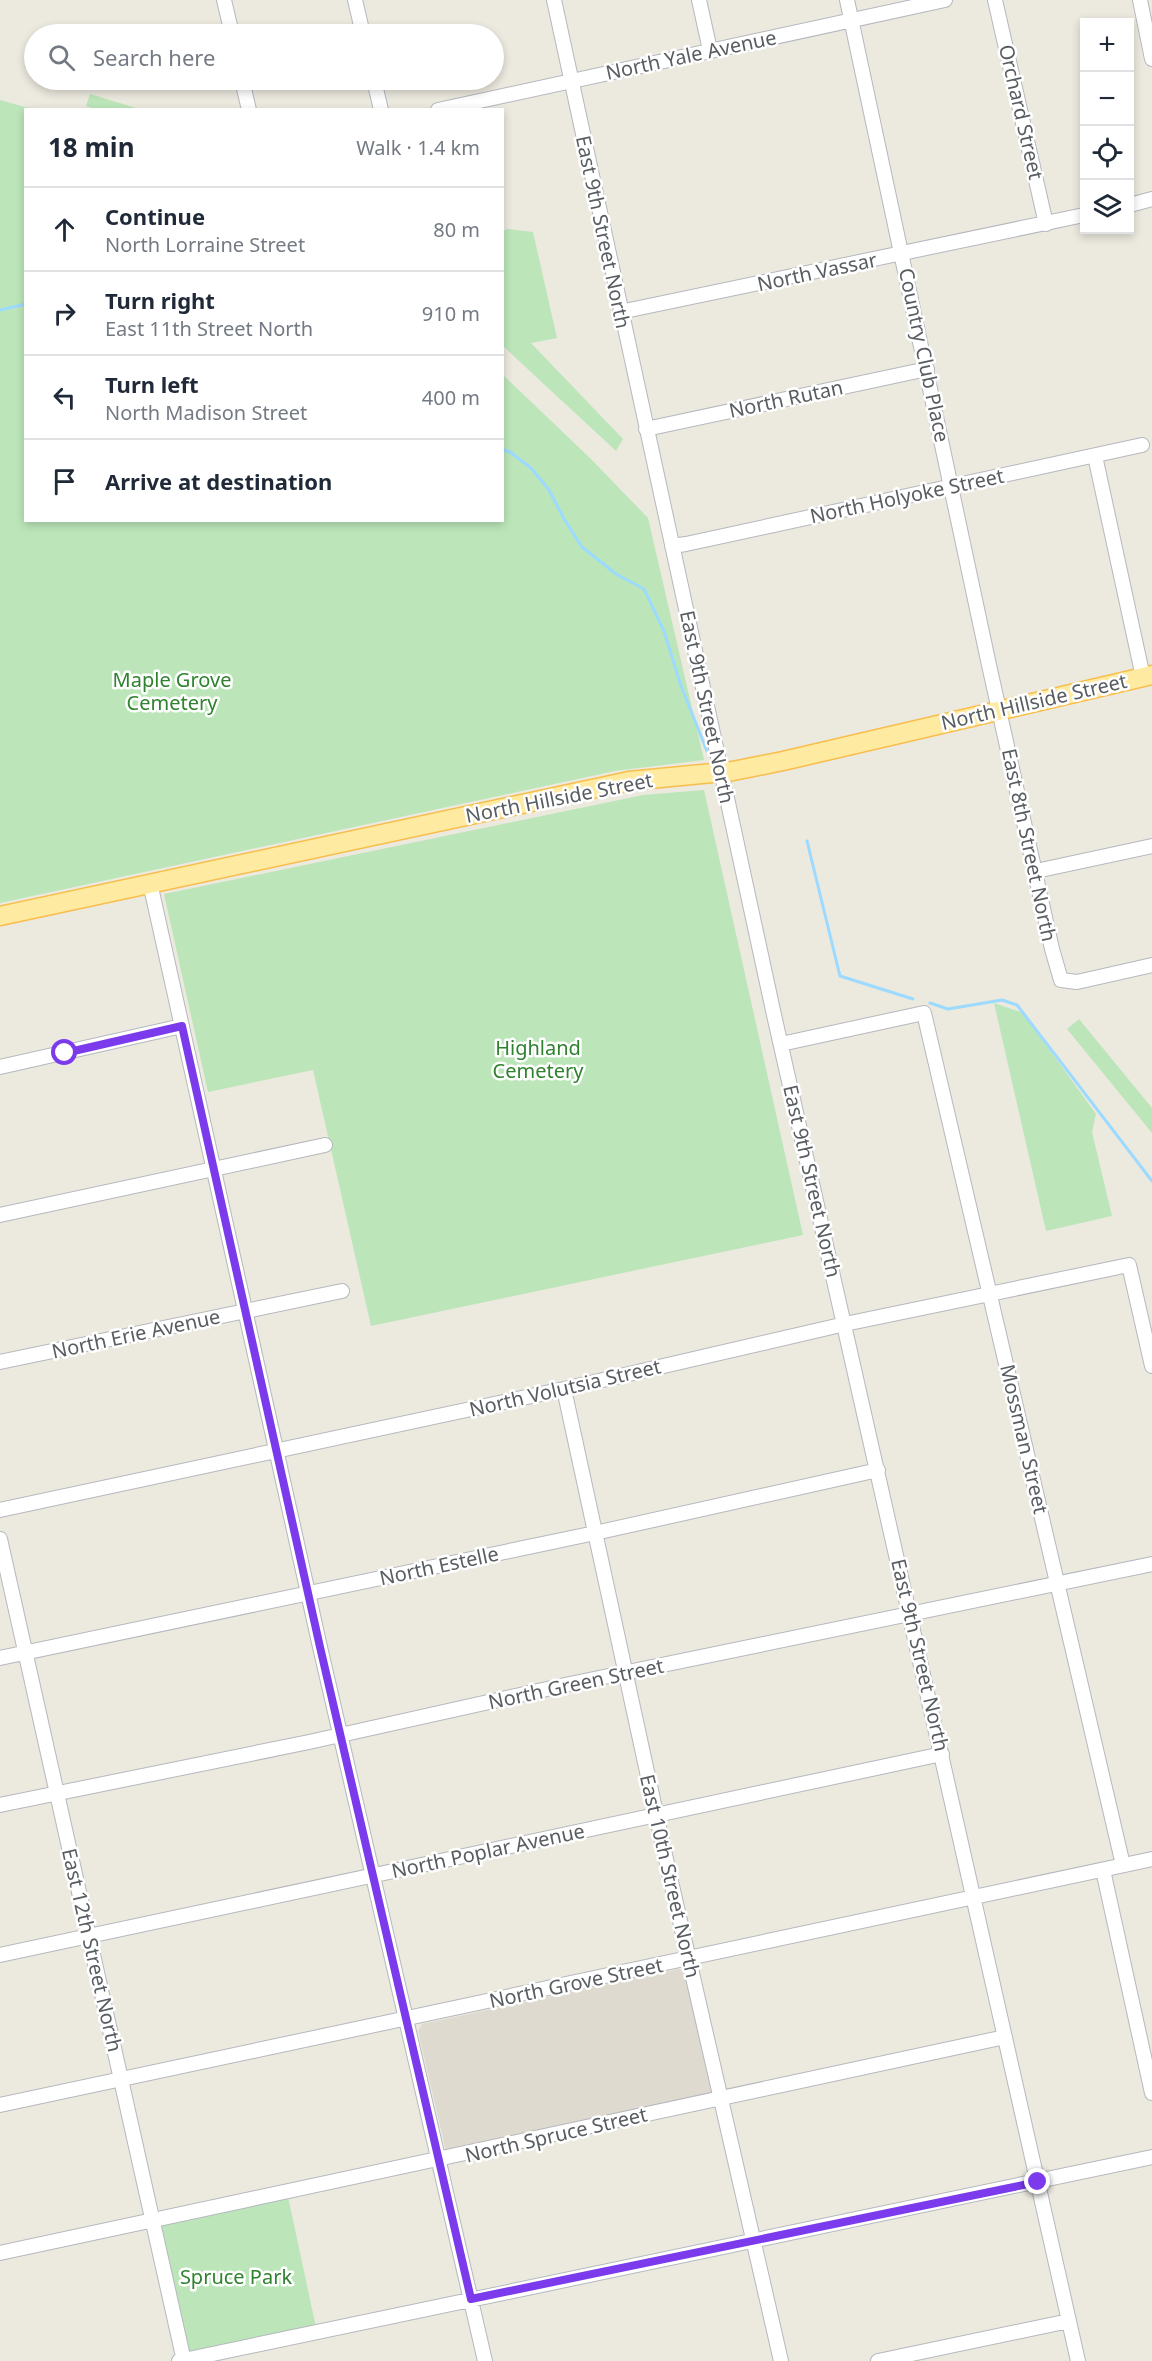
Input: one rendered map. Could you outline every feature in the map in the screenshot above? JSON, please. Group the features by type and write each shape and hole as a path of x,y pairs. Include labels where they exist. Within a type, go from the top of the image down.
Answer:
{"main road":[{"name":"North Hillside Street","path":"0,916 629,781 721,773 783,761 1148,676"}],"street":[{"path":"224,0 230,24"},
{"path":"355,0 361,24"},
{"name":"East 9th Street North","path":"554,0 781,1044 1078,2361"},
{"path":"699,0 710,50"},
{"name":"Country Club Place","path":"847,0 999,710"},
{"name":"North Yale Avenue","path":"447,108 945,0"},
{"name":"Orchard Street","path":"995,0 1046,224"},
{"path":"1140,0 1152,59"},
{"path":"244,90 249,108"},
{"path":"376,90 381,108"},
{"path":"1134,204 1152,199"},
{"name":"North Vassar","path":"620,312 902,255 1080,216"},
{"name":"North Rutan","path":"646,429 927,369"},
{"name":"North Holyoke Street","path":"672,546 1142,446"},
{"path":"1095,456 1148,676"},
{"name":"East 8th Street North","path":"999,710 1052,950 1061,980 1077,982 1152,965"},
{"path":"1036,871 1152,846"},
{"path":"150,883 213,1170 484,2361"},
{"name":"Mossman Street","path":"781,1044 924,1013 1123,1865"},
{"path":"0,1067 182,1026"},
{"path":"0,1215 325,1145"},
{"name":"North Volutsia Street","path":"0,1510 564,1389 845,1324 1129,1265 1152,1366"},
{"name":"North Erie Avenue","path":"0,1362 342,1291"},
{"name":"East 10th Street North","path":"564,1389 656,1816 781,2361"},
{"name":"North Estelle","path":"0,1658 595,1533 878,1470"},
{"name":"East 12th Street North","path":"0,1539 153,2220 182,2361"},
{"name":"North Green Street","path":"0,1805 1152,1564"},
{"name":"North Poplar Avenue","path":"0,1955 942,1754"},
{"name":"North Grove Street","path":"0,2105 1152,1859"},
{"path":"1103,1870 1152,2093"},
{"name":"North Spruce Street","path":"0,2253 439,2161 1005,2037"},
{"path":"182,2361 1152,2157"},
{"path":"878,2361 1069,2321"}],"shaded area":[{"path":"679,1969 686,1972 713,2093 446,2151 418,2031 422,2024"}],"green space":[{"path":"90,94 136,108 92,108 86,106"},
{"name":"Maple Grove Cemetery","path":"0,100 28,108 24,108 24,522 504,522 504,376 591,459 648,518 704,760 615,771 0,903"},
{"path":"507,229 533,232 557,338 531,343 623,439 616,451 504,347 504,231"},
{"name":"Highland Cemetery","path":"704,790 803,1235 371,1326 313,1070 208,1092 164,894 643,795"},
{"path":"994,1003 1023,1013 1096,1114 1092,1132 1112,1216 1046,1231"},
{"path":"1079,1019 1152,1108 1152,1133 1067,1029"},
{"name":"Spruce Park","path":"287,2192 317,2332 184,2360 153,2220"}],"waterway":[{"path":"0,310 24,304"},
{"path":"504,450 531,468 549,490 582,547 616,574 644,589 664,631 681,686 707,751"},
{"path":"807,841 840,976 913,999"},
{"path":"930,1003 948,1009 1002,1000 1017,1005 1152,1181"}],"route":[{"path":"65,1053 182,1026 320,1647 471,2299 1038,2182"}]}
